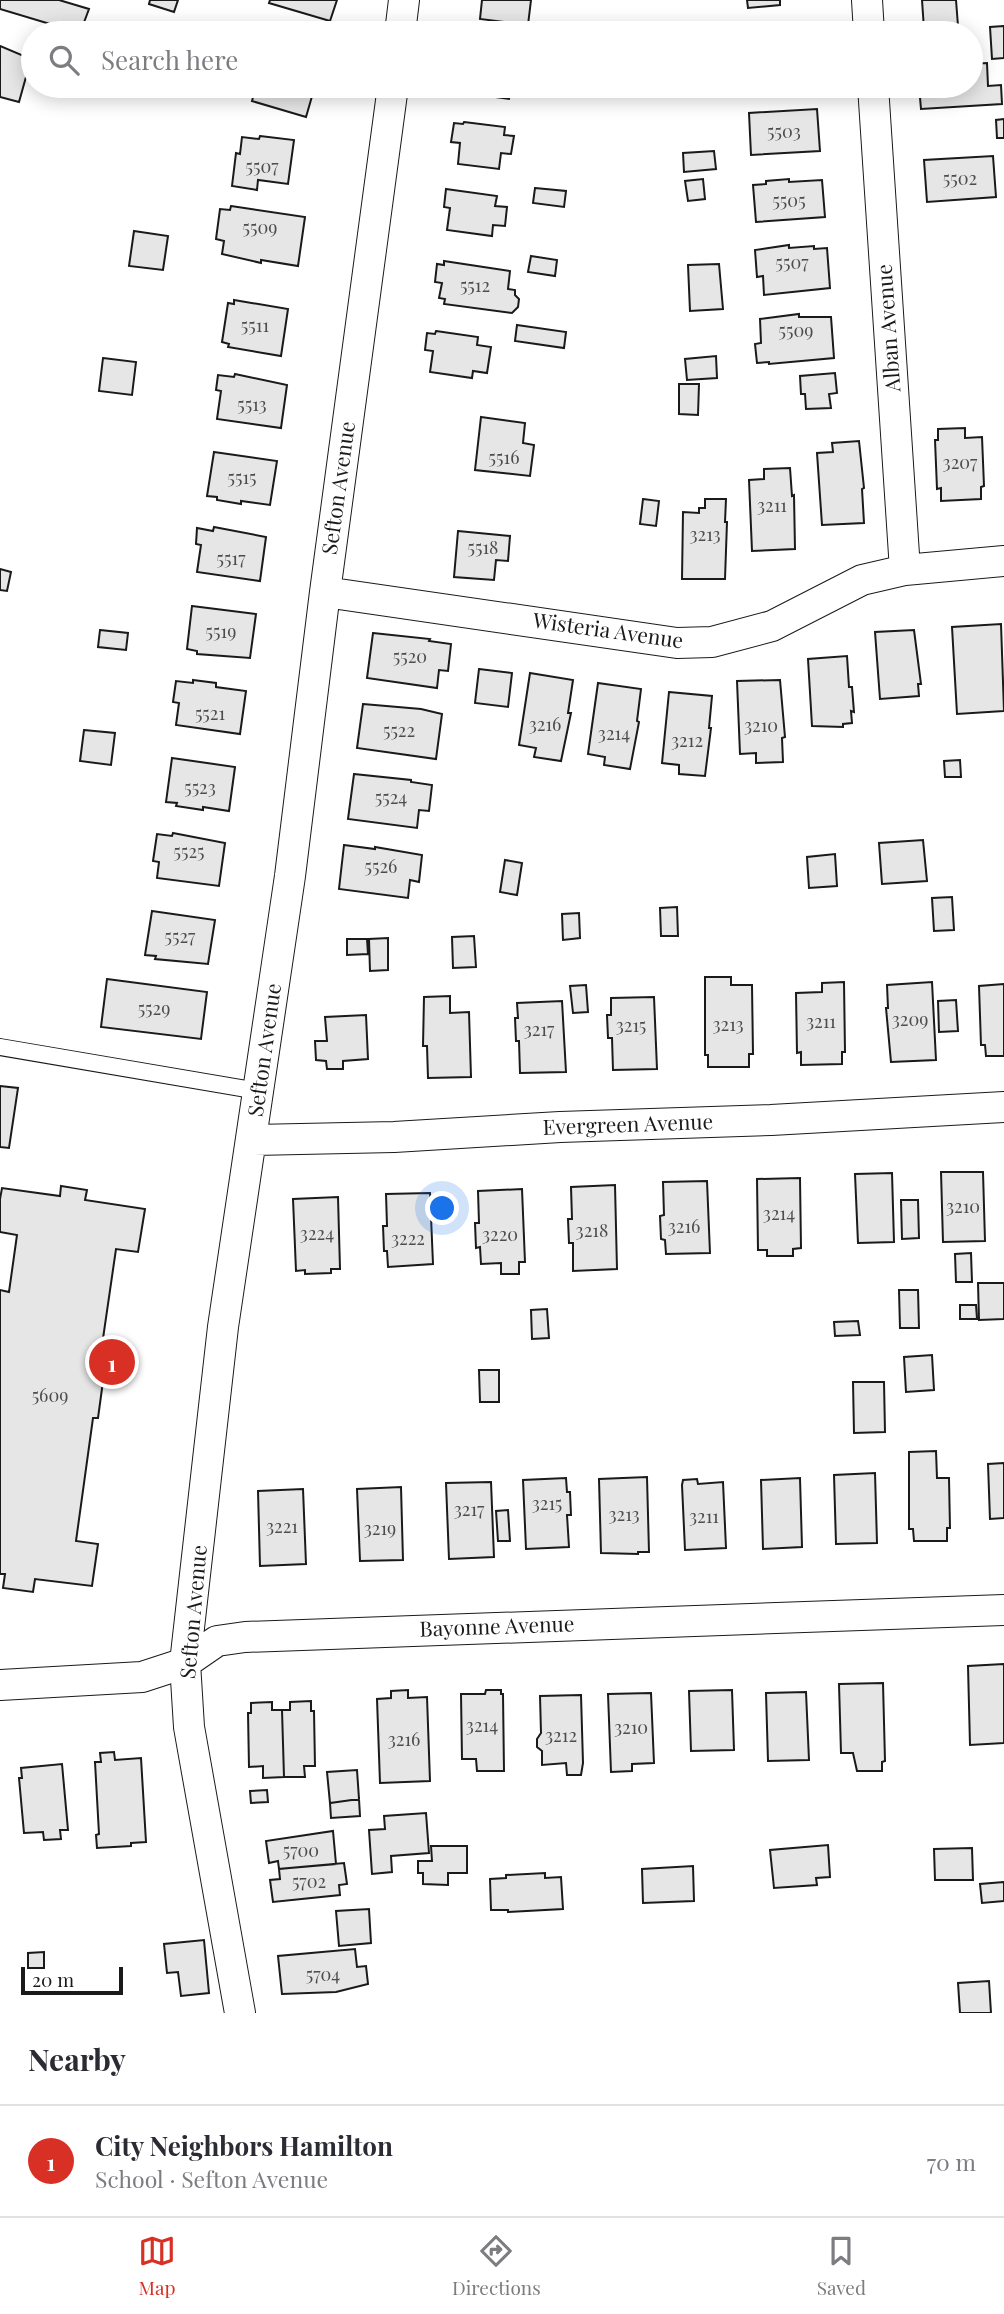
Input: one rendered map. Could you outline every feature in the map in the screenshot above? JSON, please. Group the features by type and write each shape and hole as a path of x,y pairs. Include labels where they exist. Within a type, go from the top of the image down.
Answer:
{"street":[{"path":"401,21 404,0"},
{"path":"867,0 868,21"},
{"name":"Sefton Avenue","path":"240,2013 189,1727 185,1663 223,1327 290,876 391,98"},
{"name":"Alban Avenue","path":"874,98 905,570"},
{"name":"Wisteria Avenue","path":"325,592 677,643 712,642 772,626 862,580 905,570 1004,561"},
{"name":"Evergreen Avenue","path":"252,1140 394,1137 1004,1107"},
{"name":"Bayonne Avenue","path":"0,1685 142,1677 185,1663 217,1641 245,1637 1004,1610"}],"lane":[{"path":"0,1047 258,1091"}],"building":[{"path":"0,0 59,0 89,9 84,21 40,21 0,9"},
{"path":"150,0 178,0 174,12 149,4"},
{"path":"270,0 337,0 330,21 269,3"},
{"path":"482,0 531,0 528,21 480,19"},
{"path":"747,0 780,0 780,5 748,8"},
{"path":"922,0 956,0 958,21 923,21"},
{"path":"1004,26 1004,58 992,59 990,27"},
{"path":"0,46 21,55 21,95 19,102 0,97"},
{"path":"983,63 987,63 988,86 1001,85 1002,104 921,109 920,98 983,98"},
{"path":"253,98 312,98 306,117 252,101"},
{"path":"817,109 820,151 751,155 749,113"},
{"path":"1004,119 1004,138 997,138 996,120"},
{"path":"454,123 505,127 504,135 514,136 511,154 501,153 499,169 458,164 460,143 451,142"},
{"path":"260,136 294,140 288,184 258,180 257,190 232,186 236,153 240,154 242,137 259,139"},
{"path":"714,151 716,169 684,172 683,153"},
{"path":"993,156 996,197 927,202 924,160"},
{"path":"703,179 705,199 688,201 685,181"},
{"path":"789,179 789,182 822,180 825,217 756,222 753,185"},
{"path":"535,188 566,191 564,207 533,203"},
{"path":"446,189 497,196 495,206 507,207 505,226 493,225 492,236 447,230 450,208 444,207"},
{"path":"231,206 305,217 298,266 261,260 261,263 222,254 224,241 216,239 220,209 230,210"},
{"path":"134,231 168,236 163,270 129,266"},
{"path":"789,245 789,248 827,248 830,288 764,295 763,276 757,277 755,250"},
{"path":"531,256 557,260 555,276 528,272"},
{"path":"444,261 510,271 508,289 515,290 519,299 518,307 512,313 444,304 445,299 439,298 442,283 435,282 437,264 444,265"},
{"path":"719,264 723,309 690,311 688,265"},
{"path":"234,300 288,309 281,356 228,347 229,344 222,342 228,303 234,304"},
{"path":"799,314 799,317 831,317 834,358 757,363 755,344 761,343 760,319"},
{"path":"517,325 566,332 564,348 515,341"},
{"path":"436,331 478,337 477,345 491,347 487,373 473,371 472,378 430,372 433,351 425,350 427,333 435,334"},
{"path":"716,356 717,378 687,380 685,359"},
{"path":"103,358 136,362 132,395 99,391"},
{"path":"835,373 837,393 829,394 831,408 806,409 805,394 801,394 800,376"},
{"path":"235,374 287,385 281,428 217,419 221,391 216,390 218,375 234,377"},
{"path":"679,384 699,384 698,415 679,414"},
{"path":"481,417 525,423 523,443 534,445 530,476 475,470"},
{"path":"965,428 965,438 982,437 984,486 981,487 981,499 941,501 941,488 937,489 935,440 938,440 938,429"},
{"path":"859,441 864,488 864,523 822,525 817,453 833,452 832,443"},
{"path":"214,452 277,461 270,505 241,501 241,504 207,496"},
{"path":"790,468 792,496 794,495 795,549 752,551 749,480 764,479 764,469"},
{"path":"643,499 659,501 656,526 640,524"},
{"path":"705,499 726,499 725,579 682,579 683,512 699,513 699,508 705,508"},
{"path":"214,527 266,537 260,581 197,572 201,545 196,544 197,528 213,531"},
{"path":"458,531 510,536 508,561 496,560 494,580 454,577"},
{"path":"0,569 11,572 7,591 0,590"},
{"path":"192,606 256,614 250,658 197,654 197,651 187,649"},
{"path":"1001,624 1004,711 957,714 952,627"},
{"path":"100,630 128,633 126,650 98,647"},
{"path":"914,630 921,684 918,684 919,696 880,699 875,632"},
{"path":"373,633 451,644 448,671 439,670 437,688 367,678"},
{"path":"847,656 854,712 851,711 852,723 843,724 843,727 812,726 808,659"},
{"path":"479,669 512,673 508,707 475,703"},
{"path":"530,673 573,680 568,713 571,713 561,761 534,757 536,748 519,745"},
{"path":"193,680 216,683 216,687 246,691 240,734 176,725 179,703 173,702 176,681 193,683"},
{"path":"780,680 785,737 782,738 783,762 756,763 756,753 740,754 737,681"},
{"path":"598,683 641,689 639,722 630,769 604,765 605,757 588,754"},
{"path":"669,692 712,696 705,776 679,774 679,765 662,763"},
{"path":"363,704 421,709 442,714 436,759 357,748"},
{"path":"84,730 115,733 111,765 80,761"},
{"path":"172,758 235,767 229,811 203,807 203,810 166,802"},
{"path":"960,760 961,777 945,777 944,761"},
{"path":"354,774 432,785 429,811 419,810 417,828 348,819"},
{"path":"173,833 225,843 219,886 157,878 159,862 153,861 157,834 172,836"},
{"path":"923,840 927,881 882,884 879,843"},
{"path":"344,845 422,855 419,882 410,880 408,898 339,889"},
{"path":"835,854 837,886 809,888 807,857"},
{"path":"505,860 522,863 517,895 500,892"},
{"path":"952,897 954,930 934,931 932,898"},
{"path":"677,907 678,936 661,936 660,908"},
{"path":"152,911 215,920 208,964 155,959 156,956 145,955"},
{"path":"579,913 580,938 563,940 562,914"},
{"path":"474,936 476,967 453,968 452,937"},
{"path":"388,938 388,970 370,971 369,939"},
{"path":"347,939 367,939 368,954 347,955"},
{"path":"705,977 731,977 731,985 752,985 753,1054 749,1054 749,1067 708,1067 708,1055 705,1055"},
{"path":"107,979 207,992 201,1039 101,1027"},
{"path":"844,982 845,1052 842,1052 842,1064 801,1065 801,1052 797,1053 796,993 822,992 822,983"},
{"path":"932,982 936,1060 891,1062 886,1008 887,985"},
{"path":"1004,984 1004,1056 986,1056 985,1045 981,1045 979,986"},
{"path":"586,985 588,1012 573,1013 570,986"},
{"path":"450,996 450,1013 469,1012 471,1077 428,1078 427,1046 423,1046 424,997"},
{"path":"654,997 657,1069 613,1070 612,1038 608,1038 607,1015 611,1015 611,998"},
{"path":"956,1000 958,1031 939,1032 938,1001"},
{"path":"562,1001 566,1072 520,1073 515,1018 518,1018 517,1003"},
{"path":"366,1015 368,1059 343,1061 343,1069 327,1069 326,1061 316,1060 315,1041 327,1041 325,1017"},
{"path":"0,1086 18,1088 9,1148 0,1147"},
{"path":"941,1172 983,1172 985,1241 943,1242"},
{"path":"892,1173 894,1242 858,1243 855,1174"},
{"path":"800,1178 801,1248 793,1249 793,1256 767,1256 767,1250 758,1250 757,1179"},
{"path":"707,1181 710,1253 666,1254 665,1240 661,1239 660,1216 664,1215 663,1182"},
{"path":"615,1185 617,1269 573,1271 573,1243 569,1243 568,1219 572,1219 571,1187"},
{"path":"61,1186 87,1190 85,1200 145,1209 138,1252 116,1249 98,1373 104,1374 98,1418 93,1418 76,1541 98,1544 92,1586 35,1579 33,1592 3,1588 5,1574 0,1574 0,1290 9,1292 17,1235 0,1232 0,1199 2,1188 60,1196"},
{"path":"522,1189 525,1262 519,1262 519,1274 501,1274 501,1263 481,1264 480,1247 476,1248 475,1223 479,1223 478,1191"},
{"path":"430,1193 433,1264 388,1267 383,1226 387,1226 386,1194"},
{"path":"338,1197 340,1269 331,1269 331,1273 305,1274 305,1270 296,1271 293,1199"},
{"path":"901,1200 918,1200 919,1238 902,1239"},
{"path":"971,1253 972,1282 956,1282 955,1254"},
{"path":"978,1283 1004,1283 1004,1319 979,1320"},
{"path":"899,1290 918,1290 919,1328 900,1328"},
{"path":"960,1305 976,1305 977,1319 960,1319"},
{"path":"547,1309 549,1338 532,1339 531,1310"},
{"path":"858,1321 860,1335 835,1336 834,1322"},
{"path":"932,1355 934,1390 906,1392 904,1357"},
{"path":"479,1370 499,1370 499,1402 480,1402"},
{"path":"853,1382 884,1382 885,1432 854,1433"},
{"path":"936,1451 937,1478 949,1478 950,1528 947,1528 947,1541 914,1541 913,1529 909,1529 909,1452"},
{"path":"1004,1463 1004,1518 990,1519 988,1464"},
{"path":"875,1473 877,1543 836,1544 834,1475"},
{"path":"647,1477 649,1552 601,1553 599,1479"},
{"path":"566,1478 571,1515 567,1515 569,1547 526,1549 523,1480"},
{"path":"800,1478 802,1547 763,1549 761,1480"},
{"path":"697,1479 698,1484 723,1482 726,1548 685,1550 682,1485 683,1480"},
{"path":"491,1482 494,1557 449,1559 446,1483"},
{"path":"401,1487 403,1560 360,1561 357,1489"},
{"path":"303,1489 306,1564 260,1566 258,1491"},
{"path":"508,1510 510,1541 498,1541 496,1511"},
{"path":"1004,1664 1004,1743 970,1745 968,1666"},
{"path":"883,1683 885,1761 882,1762 882,1771 857,1771 853,1753 841,1753 839,1684"},
{"path":"408,1690 408,1698 427,1697 430,1781 380,1783 377,1699 391,1698 391,1691"},
{"path":"486,1690 501,1690 503,1694 504,1771 477,1771 476,1759 462,1759 461,1694 485,1694"},
{"path":"732,1690 734,1750 691,1751 689,1691"},
{"path":"806,1692 809,1760 768,1761 766,1693"},
{"path":"651,1693 654,1763 632,1764 632,1771 611,1772 608,1694"},
{"path":"581,1695 581,1775 567,1775 566,1763 542,1765 542,1751 537,1747 537,1739 541,1733 540,1696"},
{"path":"311,1701 311,1711 314,1711 315,1766 304,1766 305,1777 284,1777 282,1710 290,1710 290,1702"},
{"path":"272,1702 272,1710 282,1710 284,1777 263,1778 263,1766 249,1767 248,1713 251,1713 251,1703"},
{"path":"114,1752 115,1760 141,1758 146,1842 131,1843 131,1846 97,1848 96,1835 99,1834 95,1762 101,1762 100,1753"},
{"path":"62,1764 68,1830 60,1830 61,1839 44,1840 43,1832 24,1833 19,1778 22,1778 21,1768"},
{"path":"357,1770 359,1799 330,1803 327,1772"},
{"path":"267,1790 268,1802 251,1803 250,1791"},
{"path":"359,1799 360,1816 331,1818 330,1803"},
{"path":"426,1813 429,1853 391,1856 392,1872 372,1874 369,1830 385,1829 384,1816"},
{"path":"333,1831 336,1864 279,1869 278,1861 269,1863 266,1841"},
{"path":"828,1845 830,1877 816,1878 817,1885 774,1888 770,1850"},
{"path":"431,1846 467,1846 467,1873 448,1873 448,1885 423,1884 423,1873 418,1873 418,1861 432,1861"},
{"path":"972,1848 973,1880 935,1880 934,1849"},
{"path":"344,1863 347,1884 339,1885 340,1895 273,1902 270,1880 280,1879 279,1869"},
{"path":"693,1866 694,1901 643,1903 642,1869"},
{"path":"545,1873 545,1878 561,1877 563,1909 508,1912 491,1910 490,1879 506,1878 506,1875"},
{"path":"1004,1882 1004,1901 982,1903 980,1884"},
{"path":"369,1909 371,1943 339,1946 336,1911"},
{"path":"204,1940 209,1993 181,1996 178,1972 167,1973 164,1944"},
{"path":"355,1949 357,1967 366,1966 368,1984 336,1992 282,1994 278,1956"},
{"path":"44,1952 44,1968 28,1968 28,1953"},
{"path":"989,1981 991,2013 960,2013 958,1983"}],"place":[{"name":"City Neighbors Hamilton","path":"112,1362"}]}
